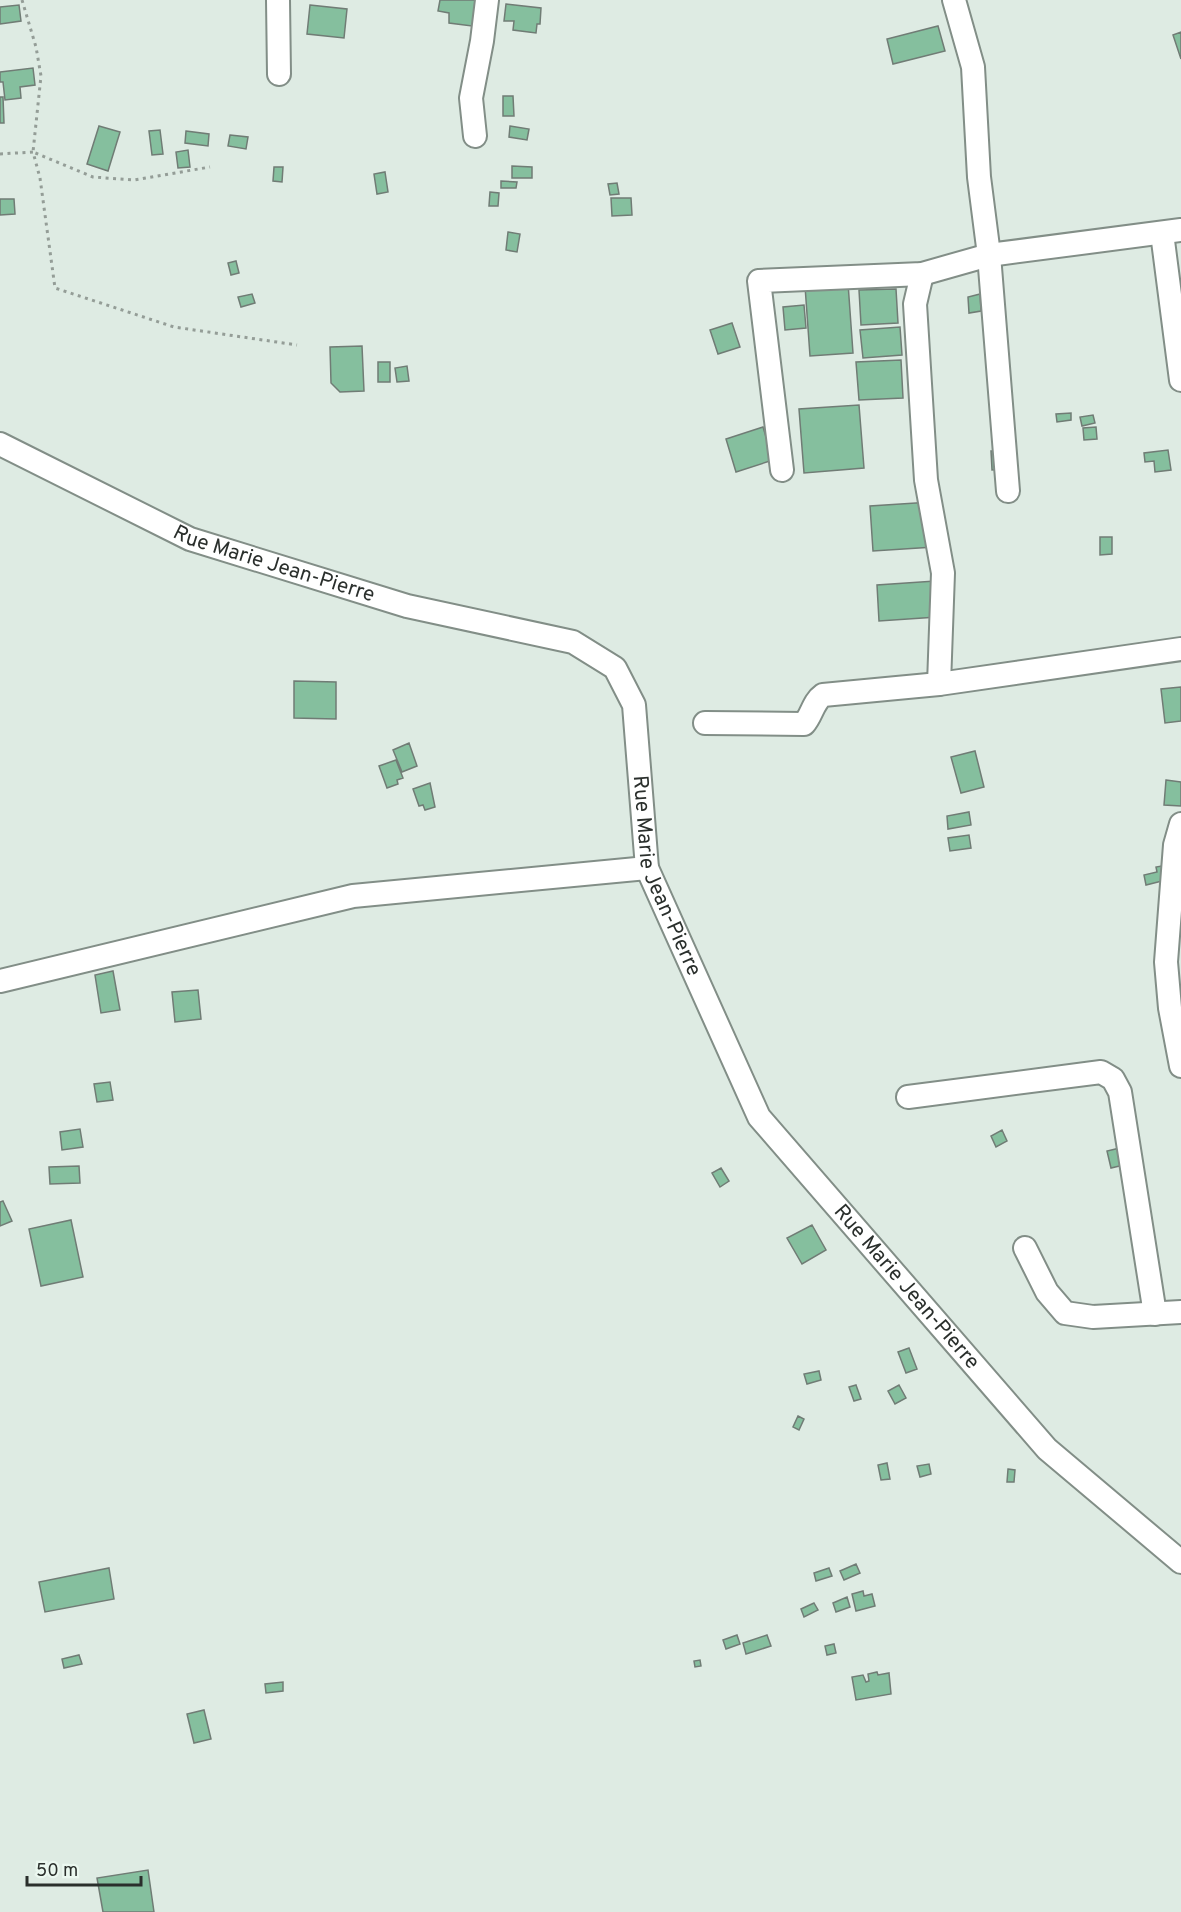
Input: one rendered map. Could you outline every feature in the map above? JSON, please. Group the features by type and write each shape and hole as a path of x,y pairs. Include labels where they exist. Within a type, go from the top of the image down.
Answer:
{"street":[{"path":"278,0 279,74"},
{"path":"475,136 471,98 482,42 487,0"},
{"path":"954,0 973,67 979,177 989,255 1008,491"},
{"path":"782,470 759,281 922,274 989,255 1172,232 1181,380"},
{"path":"922,274 915,304 926,480 944,573 939,684"},
{"name":"Rue Marie Jean-Pierre","path":"0,444 190,539 407,606 573,642 615,668 634,705 647,868 759,1118 1047,1449 1181,1562"},
{"path":"705,723 804,724 817,699 823,695 939,684 1181,649"},
{"path":"1179,839 1166,962 1170,1008 1181,1066"},
{"path":"0,981 353,896 647,868"},
{"path":"908,1097 1101,1072 1113,1079 1120,1092 1155,1314"},
{"path":"1024,1248 1047,1292 1065,1313 1093,1317 1181,1312"}],"path":[{"path":"22,0 36,47 41,76 33,152 40,178 55,288 174,327 297,345"},
{"path":"0,154 33,152 93,177 134,180 210,167"}],"building":[{"path":"440,0 478,0 472,26 449,23 449,13 438,11"},
{"path":"506,4 541,8 540,24 537,24 536,33 513,30 514,21 504,21"},
{"path":"19,5 21,21 0,24 0,7"},
{"path":"310,5 347,9 344,38 307,34"},
{"path":"938,26 945,51 893,64 887,39"},
{"path":"1181,32 1181,59 1173,35"},
{"path":"33,68 35,85 20,87 21,98 5,100 0,72"},
{"path":"503,96 513,96 514,116 503,116"},
{"path":"0,97 3,97 4,123 0,123"},
{"path":"99,126 120,132 108,171 87,164"},
{"path":"510,126 529,129 527,140 509,137"},
{"path":"160,130 163,154 152,155 149,131"},
{"path":"186,131 209,134 208,146 185,143"},
{"path":"230,135 248,137 246,149 228,146"},
{"path":"188,150 190,167 178,168 176,152"},
{"path":"512,166 532,167 532,178 512,178"},
{"path":"274,167 283,167 282,182 273,181"},
{"path":"385,172 388,192 377,194 374,174"},
{"path":"501,181 517,182 516,188 501,188"},
{"path":"617,183 619,194 610,195 608,184"},
{"path":"490,192 499,193 498,206 489,206"},
{"path":"611,198 631,198 632,215 612,216"},
{"path":"0,199 14,199 15,214 0,215"},
{"path":"508,232 520,234 517,252 506,250"},
{"path":"236,261 239,273 231,275 228,263"},
{"path":"848,283 853,353 810,356 805,286"},
{"path":"896,289 898,323 861,325 859,290"},
{"path":"252,294 255,303 241,307 238,297"},
{"path":"980,294 981,311 969,313 968,297"},
{"path":"804,305 806,328 785,330 783,307"},
{"path":"732,323 740,347 718,354 710,330"},
{"path":"900,327 902,355 863,358 860,330"},
{"path":"362,346 364,391 340,392 331,383 330,347"},
{"path":"901,360 903,398 859,400 856,362"},
{"path":"378,362 390,362 390,382 378,382"},
{"path":"407,366 409,381 397,382 395,368"},
{"path":"859,405 864,468 804,473 799,409"},
{"path":"1071,413 1071,420 1057,422 1056,414"},
{"path":"1093,415 1095,423 1082,426 1080,417"},
{"path":"763,427 773,460 736,472 726,439"},
{"path":"1096,427 1097,439 1084,440 1083,428"},
{"path":"1168,450 1171,470 1155,472 1154,461 1145,462 1144,453"},
{"path":"991,451 1005,451 1005,469 992,470"},
{"path":"931,502 934,547 873,551 870,506"},
{"path":"1100,537 1112,537 1112,554 1100,555"},
{"path":"935,581 937,617 879,621 877,585"},
{"path":"294,681 336,682 336,719 294,718"},
{"path":"1181,687 1181,721 1165,723 1161,689"},
{"path":"409,743 417,766 402,772 393,750"},
{"path":"975,751 984,787 961,793 951,757"},
{"path":"396,760 403,778 397,780 398,784 387,788 379,766"},
{"path":"1166,780 1181,782 1181,806 1164,805"},
{"path":"430,783 435,807 425,810 423,805 419,806 413,789"},
{"path":"969,812 971,825 948,829 947,816"},
{"path":"969,835 971,848 950,851 948,838"},
{"path":"1167,865 1170,879 1146,885 1144,875 1157,872 1156,867"},
{"path":"113,971 120,1010 101,1013 95,975"},
{"path":"198,990 201,1019 175,1022 172,992"},
{"path":"110,1082 113,1100 97,1102 94,1084"},
{"path":"80,1129 83,1147 62,1150 60,1132"},
{"path":"1002,1130 1007,1141 996,1147 991,1136"},
{"path":"1124,1147 1128,1164 1111,1168 1107,1151"},
{"path":"79,1166 80,1183 50,1184 49,1167"},
{"path":"721,1168 729,1181 720,1187 712,1173"},
{"path":"3,1201 12,1221 0,1226 0,1202"},
{"path":"71,1220 83,1277 41,1286 29,1229"},
{"path":"812,1225 826,1250 802,1264 787,1238"},
{"path":"909,1348 917,1369 906,1373 898,1352"},
{"path":"819,1371 821,1380 807,1384 804,1374"},
{"path":"856,1385 861,1399 854,1401 849,1387"},
{"path":"899,1385 906,1398 895,1404 888,1391"},
{"path":"798,1416 804,1419 799,1430 793,1427"},
{"path":"887,1463 890,1479 881,1480 878,1465"},
{"path":"929,1464 931,1474 920,1477 917,1466"},
{"path":"1008,1469 1015,1470 1014,1482 1007,1482"},
{"path":"856,1564 860,1573 844,1580 840,1571"},
{"path":"109,1568 114,1599 45,1612 39,1582"},
{"path":"829,1568 832,1576 816,1581 814,1573"},
{"path":"863,1591 864,1596 872,1594 875,1606 856,1611 852,1594"},
{"path":"847,1597 850,1607 836,1612 833,1603"},
{"path":"814,1603 818,1610 804,1617 801,1609"},
{"path":"737,1635 740,1644 726,1649 723,1640"},
{"path":"767,1635 771,1646 746,1654 743,1643"},
{"path":"834,1644 836,1653 827,1655 825,1646"},
{"path":"79,1655 82,1664 64,1668 62,1659"},
{"path":"700,1660 701,1666 695,1667 694,1661"},
{"path":"877,1672 878,1675 889,1673 891,1694 856,1700 852,1677 863,1675 866,1682 869,1681 868,1674"},
{"path":"283,1682 283,1691 266,1693 265,1684"},
{"path":"204,1710 211,1739 194,1743 187,1714"},
{"path":"148,1870 154,1912 103,1912 97,1878"}]}
